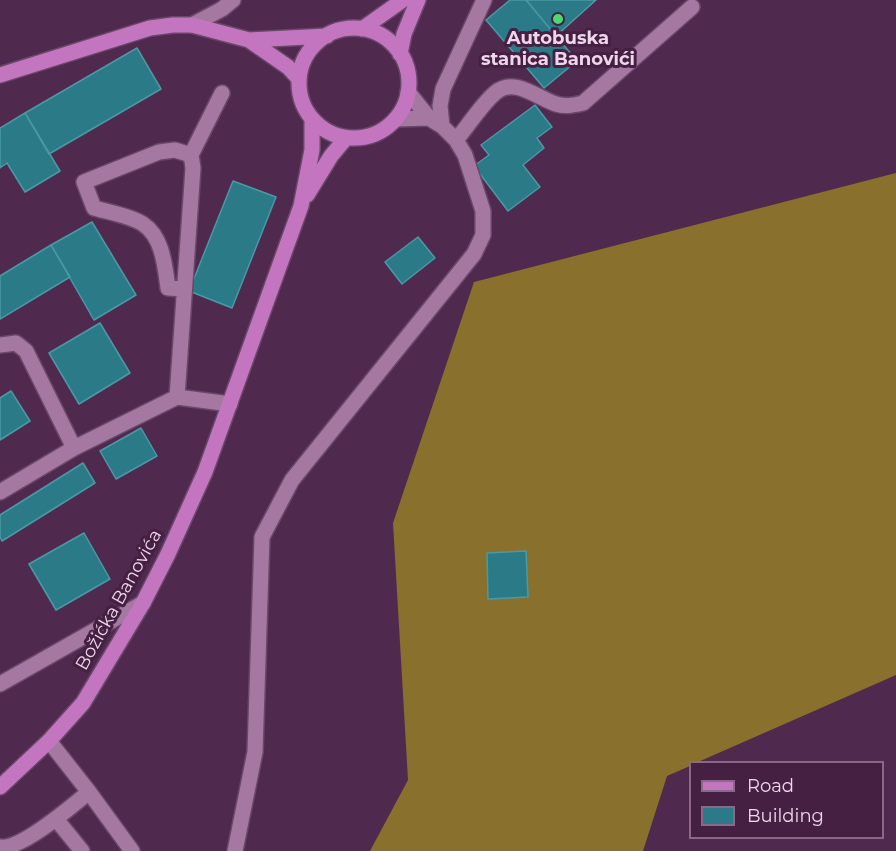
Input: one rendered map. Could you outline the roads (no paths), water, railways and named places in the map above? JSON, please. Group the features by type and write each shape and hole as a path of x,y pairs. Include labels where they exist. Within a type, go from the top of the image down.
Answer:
{"main road":[{"path":"362,29 403,0"},
{"path":"400,54 404,34 418,0"},
{"path":"0,75 150,28 173,25 192,26 249,40 327,36"},
{"path":"344,29 362,29 377,33 390,42 400,54 409,79 408,92 404,107 396,119 381,131 364,138 346,138 333,135 312,120 304,107 299,79 303,62 313,47 327,36 344,29"},
{"path":"249,40 288,67 299,79"},
{"path":"301,206 312,150 312,120"},
{"path":"301,206 331,156 346,138"},
{"name":"Božićka Banovića","path":"0,788 49,741 83,703 143,603 205,472 301,206"}],"street":[{"path":"192,26 233,0"},
{"path":"436,122 443,89 484,0"},
{"path":"456,140 496,92 506,86 516,87 556,104 570,106 583,103 692,7"},
{"path":"235,851 255,752 262,537 292,480 474,254 483,235 483,211 465,154 456,140 408,92"},
{"path":"177,397 193,168 191,155 222,93"},
{"path":"396,119 436,122"},
{"path":"184,289 168,288 158,241 144,224 94,208 84,182 159,152 175,150 191,155"},
{"path":"0,345 15,344 26,351 74,448"},
{"path":"0,492 74,448 177,397 231,404"},
{"path":"0,684 143,603"},
{"path":"49,741 132,851"},
{"path":"0,847 9,847 17,843 56,819 89,792"},
{"path":"56,819 82,851"}],"place":[{"name":"Autobuska stanica Banovići","path":"558,19"}]}
